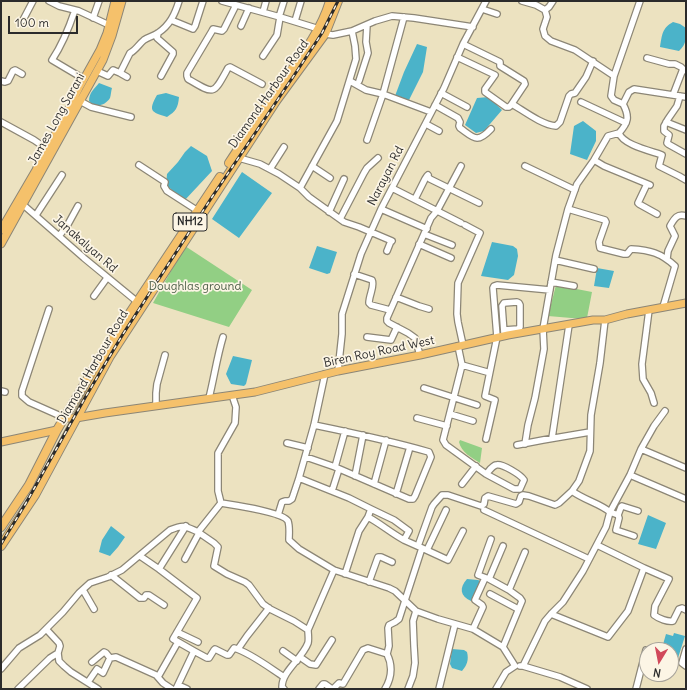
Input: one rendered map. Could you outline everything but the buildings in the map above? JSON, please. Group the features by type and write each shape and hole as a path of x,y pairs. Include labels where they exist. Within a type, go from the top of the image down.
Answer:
{"highway":[{"name":"Diamond Harbour Road","path":"322,31 330,1"},
{"name":"Diamond Harbour Road","path":"140,304 239,158 276,101 317,33 322,31 338,1"},
{"name":"Diamond Harbour Road","path":"1,527 28,485 57,430 101,364 110,356 140,304 198,211 266,106 294,71"},
{"name":"Diamond Harbour Road","path":"1,546 35,495 76,418 101,364"}],"main road":[{"path":"49,151 60,126 100,49 107,33 115,1"},
{"name":"James Long Sarani","path":"1,244 21,202 49,151 80,102 103,60 112,36 122,1"},
{"path":"1,230 21,202"},
{"name":"Biren Roy Road West","path":"65,418 76,418 255,392 338,371 460,346 502,334 544,329 593,320 605,320 627,314 686,303"},
{"path":"1,442 57,430"}],"street":[{"path":"23,20 33,1"},
{"path":"49,1 59,6 75,10 109,25"},
{"path":"93,18 99,1"},
{"path":"120,73 131,52 134,52 144,40 158,33 169,24 179,1"},
{"path":"171,20 193,29 204,1"},
{"path":"222,1 240,4 295,21 333,35 352,31 375,21 392,16 473,27"},
{"path":"263,12 266,1"},
{"path":"263,56 277,35 284,1"},
{"path":"295,21 300,1"},
{"name":"Narayan Rd","path":"338,371 342,334 342,314 361,254 381,209 426,124 463,44 486,1"},
{"path":"522,1 536,5 545,10 547,16 543,29 545,36 551,41 576,50 614,76"},
{"path":"545,10 553,1"},
{"path":"524,444 535,398 544,349 544,329 555,260 568,209 577,184 594,160 608,136 619,133 627,120 626,109 623,104 614,100 611,96 614,76 640,1"},
{"path":"240,4 222,32 214,29 212,31 187,73 187,76 206,89 211,90 218,87 228,68 230,67 262,84"},
{"path":"241,26 249,8"},
{"path":"482,9 497,14"},
{"path":"75,10 68,31 58,50 49,58 84,80"},
{"path":"367,140 383,94 404,17"},
{"path":"359,81 368,53 366,42 367,25"},
{"path":"300,188 337,121 356,59 352,31"},
{"path":"158,33 157,38 173,52 161,76"},
{"path":"463,44 500,62 500,66 524,81 525,83 509,107 506,107 485,92 485,89 500,66"},
{"path":"457,57 495,75"},
{"path":"648,58 669,64 675,64 684,70 673,95"},
{"path":"512,104 540,120 556,126 560,122 569,96 575,93 586,77 593,61"},
{"path":"1,81 8,81 15,70 22,74"},
{"path":"97,71 108,76 113,70 126,77"},
{"path":"350,81 370,91 383,94 431,112"},
{"path":"623,104 629,92 634,89 683,97 666,122 664,131 669,136 667,143 686,154"},
{"path":"441,93 467,107"},
{"path":"80,102 91,107 131,118"},
{"path":"581,102 626,123"},
{"path":"435,105 458,118 460,128 474,138 478,138 491,129"},
{"path":"1,122 34,140 49,151"},
{"path":"666,122 686,130"},
{"path":"426,124 438,131"},
{"path":"619,133 620,138 628,143 662,155 659,166 686,180"},
{"path":"270,170 284,147"},
{"path":"239,158 260,164 279,174 300,188 308,197 344,222 391,241 387,251"},
{"path":"340,219 367,168 378,158"},
{"path":"594,160 604,166 649,184 638,203 657,214"},
{"path":"139,165 165,182 164,186 167,191 198,211"},
{"path":"312,166 330,178"},
{"path":"420,355 415,338 408,332 389,323 387,318 431,218 460,166"},
{"path":"525,166 575,190"},
{"path":"36,215 62,175"},
{"path":"415,200 428,175 430,179 479,203"},
{"path":"329,212 344,178"},
{"path":"392,188 480,233 458,283 457,308 462,366 442,440 486,474 514,488 520,489 524,480 522,476 506,467 498,465 494,465 486,474"},
{"name":"Janakalyan Rd","path":"21,202 107,278 140,304"},
{"path":"59,236 67,226 78,206"},
{"path":"381,209 452,245"},
{"path":"568,209 605,220 606,222 598,245 600,248 624,254 627,254 631,249 645,250 656,253 667,259 675,266 663,307"},
{"path":"667,259 668,251 675,236 670,226 677,216 686,216"},
{"path":"419,244 451,258"},
{"path":"555,260 594,269"},
{"path":"354,274 373,281 374,284 370,293 369,303 371,305 390,310"},
{"path":"94,296 107,278"},
{"path":"551,282 574,286"},
{"path":"502,334 493,291 494,286 497,285 550,290"},
{"path":"396,296 429,309"},
{"path":"486,439 495,400 485,396 502,334 502,306 504,303 519,303 520,327 502,334"},
{"path":"49,309 22,391 22,396 29,402 65,418"},
{"path":"649,310 642,364 643,379 651,393 654,403"},
{"path":"385,689 391,671 391,665 387,654 389,646 388,628 389,625 399,619 422,548 432,507 442,495 448,495 480,506 484,504 488,496 516,504 519,502 521,496 525,495 555,505 572,491 578,481 590,450 591,415 600,364 605,320"},
{"path":"552,438 569,325"},
{"path":"367,337 391,340 397,327"},
{"path":"209,398 217,356 223,337"},
{"path":"156,406 157,384 165,355"},
{"path":"462,366 487,372"},
{"path":"278,514 282,502 289,502 292,499 306,457 325,374"},
{"path":"424,388 477,405"},
{"path":"221,503 218,491 218,453 235,423 236,407 232,395"},
{"path":"523,666 545,621 563,602 583,571 606,527 610,512 641,449 654,426 665,411"},
{"path":"450,414 473,421"},
{"path":"417,418 447,426"},
{"path":"306,457 337,468 396,494 413,499 431,457 429,452 386,440 314,425"},
{"path":"332,491 345,431"},
{"path":"517,445 590,432"},
{"path":"355,476 363,435"},
{"path":"374,484 386,440"},
{"path":"287,443 308,448"},
{"path":"396,494 410,447"},
{"path":"641,449 686,468"},
{"path":"462,484 476,466"},
{"path":"630,474 686,500"},
{"path":"299,478 349,498 394,520 409,531 404,540"},
{"path":"572,491 618,515"},
{"path":"221,503 278,514 288,521 288,540 299,550 334,570 395,591 416,611 454,624 473,628 503,647 515,666"},
{"path":"185,559 199,533 221,503"},
{"path":"634,536 616,530 619,518 618,515 622,506 638,511"},
{"path":"344,574 359,531 371,509"},
{"path":"422,548 446,510"},
{"path":"484,510 589,559"},
{"path":"368,517 404,540 448,560 463,531"},
{"path":"1,669 19,648 40,635 90,583 122,570 170,530 179,526 186,526 199,533 218,547 214,566 249,585 261,601 269,608 308,630"},
{"path":"159,570 186,526"},
{"path":"491,539 478,575 487,578 509,590 521,600 503,647"},
{"path":"597,544 668,579 655,606 654,615 658,618 671,622 673,621 678,609 682,608 686,610"},
{"path":"473,628 483,606 475,600 503,546"},
{"path":"509,590 525,552"},
{"path":"140,556 197,598 173,639 207,658 215,649 227,655 229,655 234,648 238,649 284,678"},
{"path":"368,582 378,557 392,562"},
{"path":"551,614 608,637 628,611 644,568"},
{"path":"284,689 282,687 282,682 299,659 308,642 308,630 334,570"},
{"path":"111,575 140,598 144,598 146,595 149,595 164,605"},
{"path":"83,590 94,609"},
{"path":"490,594 518,609"},
{"path":"238,649 269,608"},
{"path":"408,689 413,676 415,663 413,621 416,611"},
{"path":"439,689 454,624"},
{"path":"46,629 59,643 59,660 64,666 98,689"},
{"path":"177,632 198,642"},
{"path":"283,650 310,664 316,665 332,640"},
{"path":"158,677 178,642"},
{"path":"319,689 323,684 333,689 339,682 343,684 363,650 368,648 387,654"},
{"path":"686,649 682,663 686,666"},
{"path":"187,689 177,687 194,651"},
{"path":"92,662 104,652 106,652 110,658"},
{"path":"18,689 50,658 58,653"},
{"path":"88,682 97,669 103,673 110,658"},
{"path":"110,658 119,658 156,675 163,683 172,689"},
{"path":"496,689 506,672 515,666 523,666 560,677 584,688"},
{"path":"636,689 639,677"}],"green space":[{"name":"Doughlas ground","path":"185,246 252,290 229,327 153,303"},
{"path":"556,285 592,292 587,318 583,319 548,316"},
{"path":"460,440 482,448 480,463 464,452 460,446"}],"water":[{"path":"673,22 686,28 685,43 679,51 660,47 662,35 665,29"},
{"path":"417,44 427,47 423,72 409,100 395,96"},
{"path":"99,83 112,88 110,98 103,104 94,105 89,101 89,98 92,91"},
{"path":"166,93 179,97 176,109 167,117 157,114 152,108 157,95"},
{"path":"489,97 502,110 484,131 476,133 465,125 477,98"},
{"path":"583,121 596,131 596,141 587,160 570,154 574,126"},
{"path":"191,146 207,156 212,171 184,201 166,185 167,174"},
{"path":"242,172 272,193 239,238 212,219"},
{"path":"492,242 513,246 517,249 518,256 514,275 508,280 481,276"},
{"path":"317,246 337,252 330,273 327,274 309,268"},
{"path":"597,268 614,271 609,288 594,286"},
{"path":"233,356 252,360 246,384 244,386 231,384 226,374"},
{"path":"648,515 666,523 656,549 638,544"},
{"path":"111,526 125,537 110,556 99,552 102,540"},
{"path":"467,579 482,582 471,601 465,597 462,592 464,582"},
{"path":"674,633 685,636 679,655 679,642 664,642 666,634 673,636"},
{"path":"452,649 464,650 467,652 467,662 462,671 452,668 450,664"}],"railway":[{"path":"1,544 123,334 212,197 322,33 338,1"}]}
